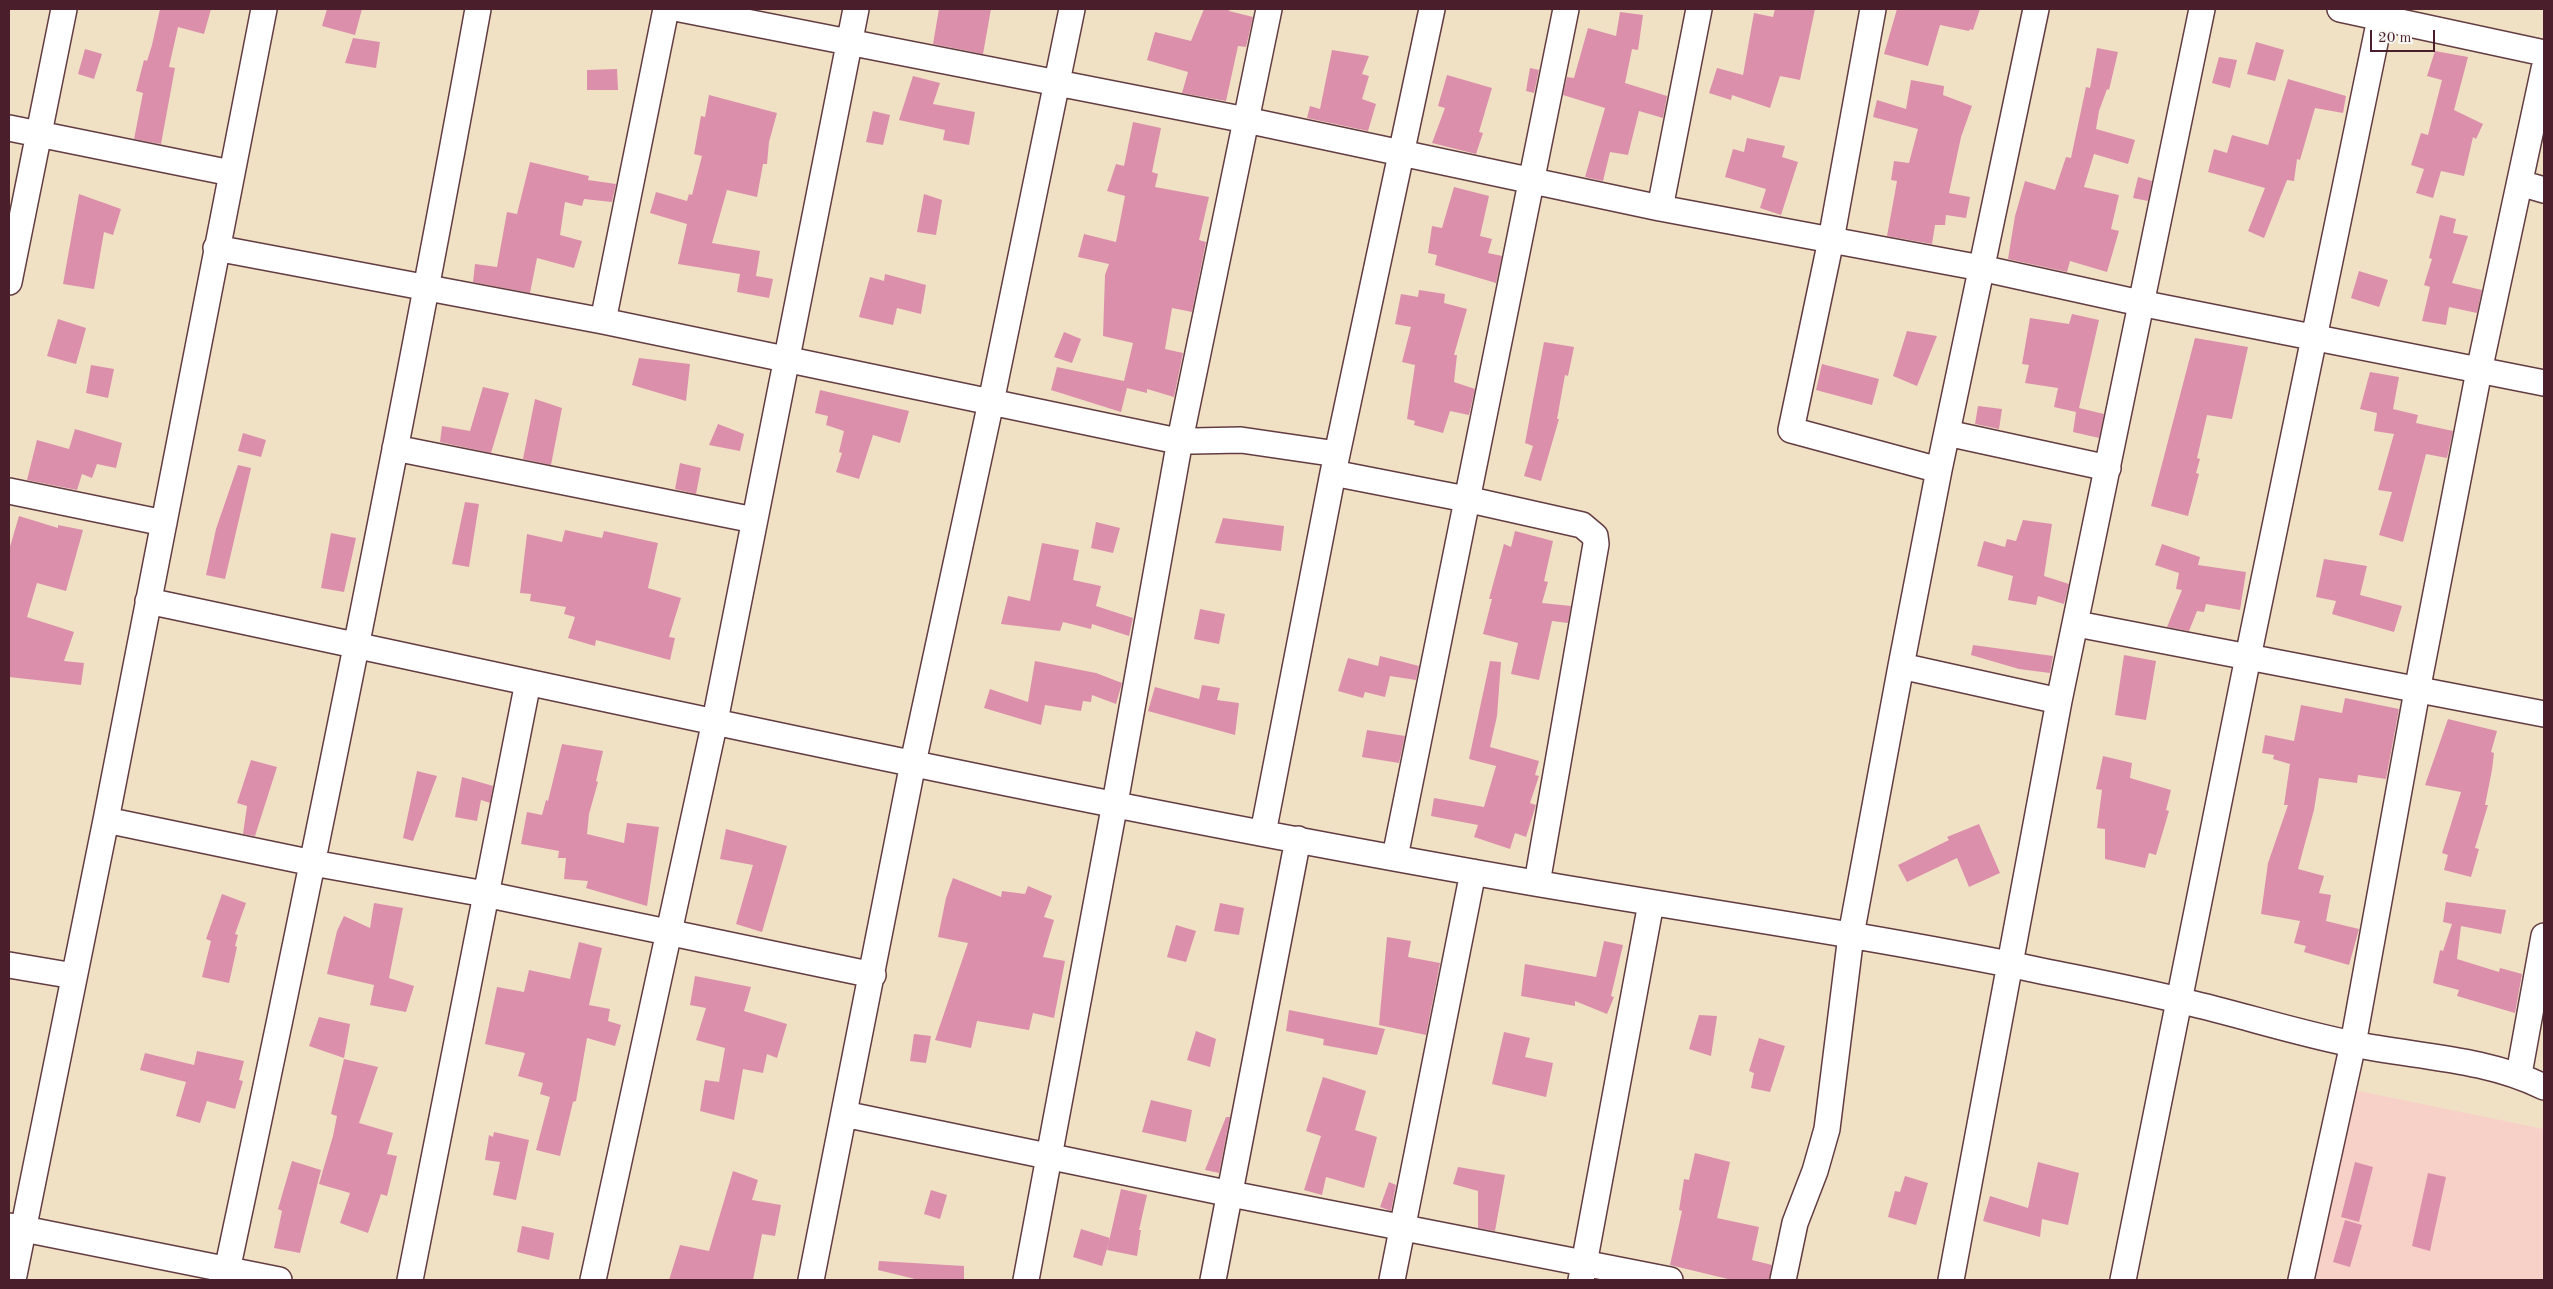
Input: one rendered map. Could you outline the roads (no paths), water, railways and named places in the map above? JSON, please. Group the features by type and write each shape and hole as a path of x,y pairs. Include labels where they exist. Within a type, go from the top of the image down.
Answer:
{"street":[{"path":"9,282 64,9"},
{"path":"13,1280 16,1227 74,976 106,820 264,9"},
{"path":"226,1275 357,645 427,287 478,9"},
{"path":"603,321 666,9"},
{"path":"680,9 1246,120 1660,208 1981,268 2140,303 2544,383"},
{"path":"593,1280 716,721 856,9"},
{"path":"811,1280 873,975 913,763 991,402 1072,9"},
{"path":"1026,1280 1116,803 1180,440 1269,9"},
{"path":"1263,832 1335,464 1432,9"},
{"path":"1395,857 1566,9"},
{"path":"1660,208 1700,9"},
{"path":"1873,9 1831,240 1791,430 1938,470"},
{"path":"1783,1280 1795,1223 1815,1171 1827,1129 1851,935 1901,666 1938,470 2036,9"},
{"path":"1952,1280 2012,965 2059,701 2202,9"},
{"path":"2340,9 2381,13 2544,53"},
{"path":"2123,1280 2181,1000 2248,657 2381,13"},
{"path":"2301,1280 2353,1044 2417,691 2479,370 2544,69"},
{"path":"9,128 231,173"},
{"path":"2520,183 2544,190"},
{"path":"216,248 603,321 1180,440 1241,440 1466,499 1582,526 1595,536 1596,544 1537,883"},
{"path":"1947,433 2108,468"},
{"path":"395,448 754,520"},
{"path":"9,491 164,523"},
{"path":"148,601 913,763 1298,839 1473,872 1851,935 2012,965 2181,1000 2353,1044 2454,1060 2519,1074 2544,1087"},
{"path":"2076,624 2544,714"},
{"path":"1901,666 2059,701"},
{"path":"410,1280 528,682"},
{"path":"106,820 313,863 485,894 873,975"},
{"path":"1213,1280 1298,839"},
{"path":"1392,1280 1473,872"},
{"path":"1583,1272 1651,903"},
{"path":"2519,1074 2544,936"},
{"path":"9,965 74,976"},
{"path":"844,1114 1403,1228 1583,1272 1670,1280"},
{"path":"16,1227 226,1275 279,1280"}]}
